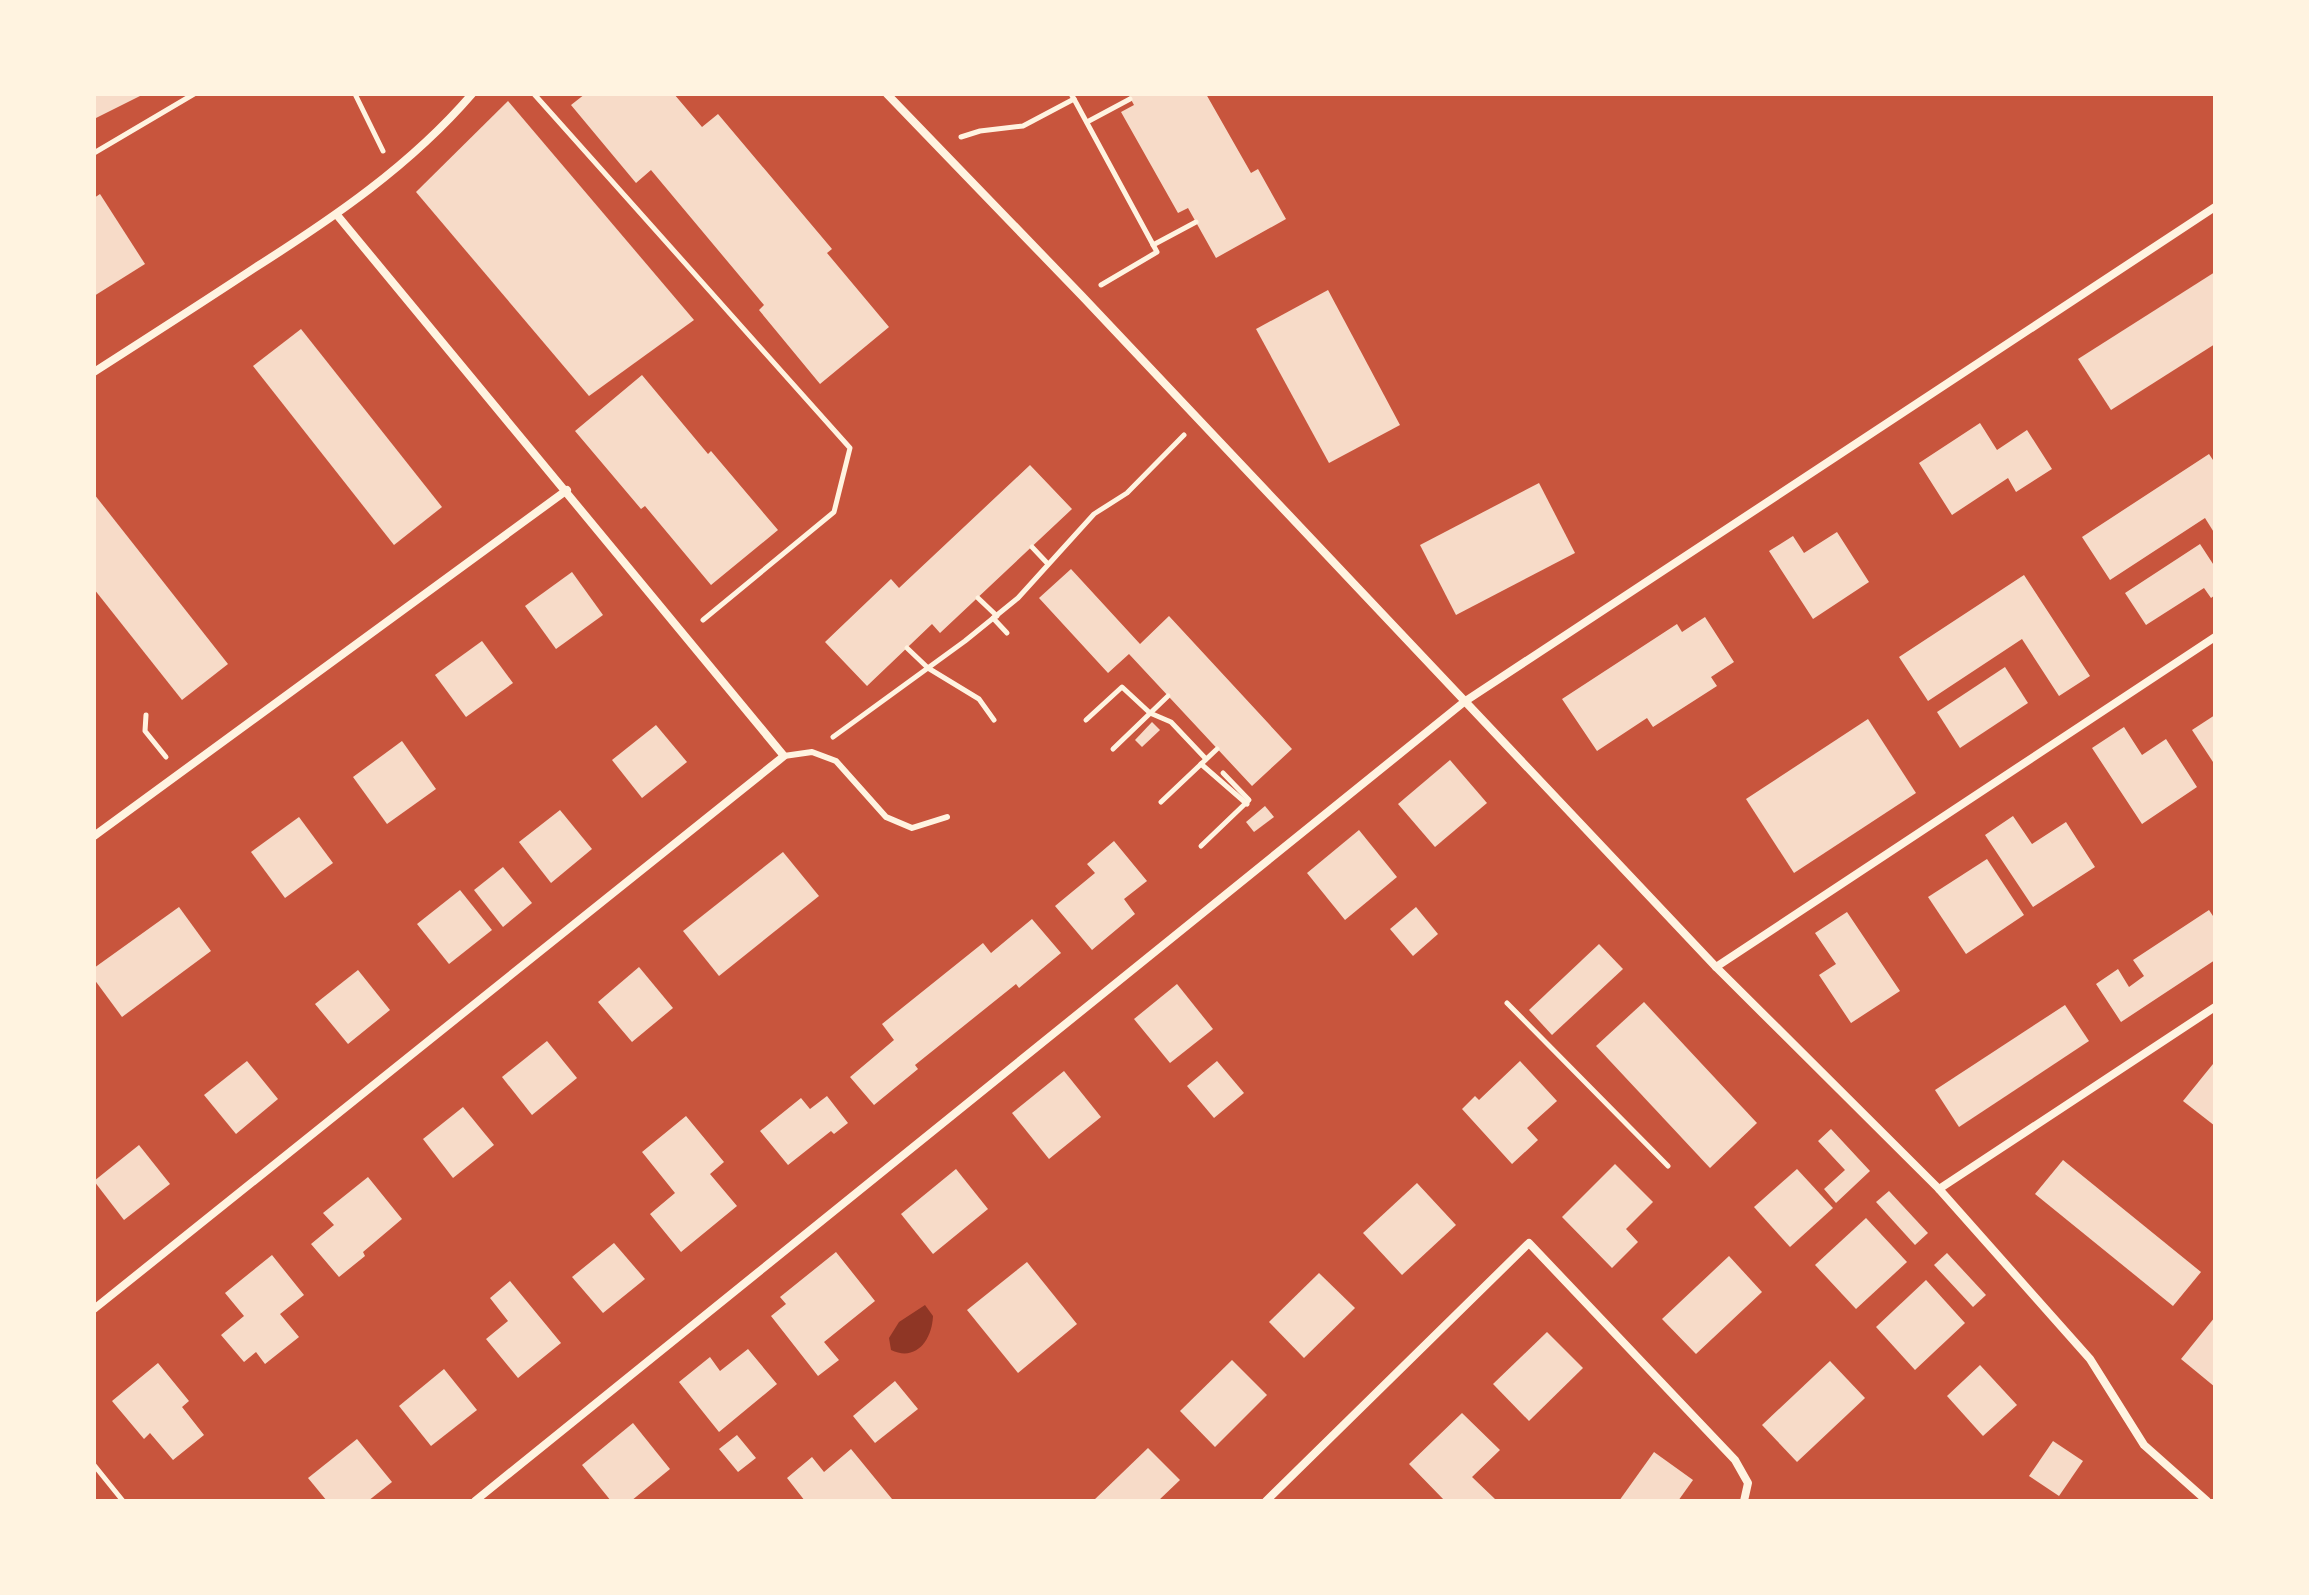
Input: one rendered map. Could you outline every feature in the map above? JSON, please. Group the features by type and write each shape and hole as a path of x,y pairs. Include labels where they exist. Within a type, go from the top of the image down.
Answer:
{"street":[{"path":"94,372 337,215 397,169 449,121 472,94"},
{"path":"887,94 1716,967 1939,1189 2090,1359 2144,1445 2207,1501"},
{"path":"475,1501 1464,702 2215,207"},
{"path":"94,1309 784,756 337,215"},
{"path":"94,836 567,490"},
{"path":"1716,967 2215,637"},
{"path":"1939,1189 2215,1007"},
{"path":"1266,1501 1529,1243 1735,1460 1748,1483 1744,1501"}],"lane":[{"path":"784,756 812,752 836,761 886,817 912,828 947,817"}],"path":[{"path":"94,153 194,94"},
{"path":"355,94 385,154"},
{"path":"534,94 850,448 834,512 685,635"},
{"path":"936,144 980,131 1023,126 1073,96 1157,252 1082,296"},
{"path":"1087,122 1130,99"},
{"path":"1153,245 1196,222"},
{"path":"812,752 1018,598 1094,514 1127,493 1199,420"},
{"path":"1032,547 1048,564"},
{"path":"978,598 1007,633"},
{"path":"907,648 928,668 979,699 994,720"},
{"path":"1086,720 1122,687 1150,713 1171,722 1204,762 1247,804"},
{"path":"1113,749 1168,696"},
{"path":"146,715 145,731 180,773"},
{"path":"1161,802 1217,749"},
{"path":"1201,846 1249,800 1223,773"},
{"path":"1507,1003 1668,1166"},
{"path":"94,1465 123,1501"}],"shaded area":[{"path":"925,1305 933,1316 926,1340 915,1351 908,1353 891,1350 889,1338 899,1322"}],"building":[{"path":"94,94 144,94 94,119"},
{"path":"585,94 674,94 702,127 718,114 832,249 827,253 889,327 820,384 759,310 764,305 651,170 636,183 571,105"},
{"path":"1128,94 1206,94 1251,173 1258,169 1286,219 1216,258 1188,208 1178,213 1121,112 1134,105"},
{"path":"508,101 694,320 589,396 416,192"},
{"path":"100,194 145,264 94,296 94,198"},
{"path":"2215,272 2215,344 2111,410 2078,359"},
{"path":"1328,290 1400,425 1329,463 1256,329"},
{"path":"301,329 442,507 394,545 253,366"},
{"path":"642,375 708,454 711,451 778,530 711,585 645,506 641,509 575,431"},
{"path":"1980,423 1997,450 2027,430 2052,469 2016,492 2008,478 1952,515 1919,463"},
{"path":"2209,454 2215,463 2215,534 2205,518 2110,580 2082,537"},
{"path":"1030,465 1072,509 940,633 932,624 867,686 825,642 891,579 899,588"},
{"path":"1539,483 1575,553 1456,615 1420,545"},
{"path":"94,494 228,664 182,700 94,589"},
{"path":"1837,532 1869,582 1813,619 1769,551 1793,536 1804,553"},
{"path":"2200,544 2215,567 2215,595 2211,598 2204,588 2146,625 2125,593"},
{"path":"1071,569 1140,644 1169,616 1292,749 1252,786 1129,654 1108,673 1039,598"},
{"path":"572,572 603,615 556,649 525,606"},
{"path":"2024,575 2090,676 2059,696 2022,639 1928,701 1899,657"},
{"path":"1705,617 1734,662 1711,677 1717,686 1653,727 1647,718 1597,751 1562,699 1677,624 1682,632"},
{"path":"482,641 513,683 466,717 435,675"},
{"path":"2005,667 2028,703 1960,748 1937,712"},
{"path":"2215,715 2215,765 2192,730"},
{"path":"1868,719 1916,793 1794,873 1746,799"},
{"path":"1152,722 1160,730 1142,747 1135,740"},
{"path":"656,725 687,762 642,798 612,760"},
{"path":"2124,727 2142,755 2166,739 2197,787 2142,824 2092,748"},
{"path":"402,741 436,789 387,824 353,777"},
{"path":"1450,760 1487,803 1435,847 1398,804"},
{"path":"1265,806 1274,817 1254,832 1246,822"},
{"path":"560,810 592,849 551,883 519,842"},
{"path":"2013,816 2032,844 2066,822 2095,867 2033,907 1985,835"},
{"path":"299,817 333,863 285,898 251,852"},
{"path":"1359,830 1397,877 1345,920 1307,873"},
{"path":"1114,841 1147,881 1124,899 1135,914 1092,950 1055,906 1095,873 1087,864"},
{"path":"783,852 819,896 719,976 683,931"},
{"path":"1987,859 2024,915 1966,954 1928,897"},
{"path":"503,867 532,903 503,927 474,890"},
{"path":"460,890 492,930 449,964 417,924"},
{"path":"179,907 211,951 122,1017 94,979 94,968"},
{"path":"1416,907 1438,934 1413,956 1390,929"},
{"path":"2209,910 2215,919 2215,960 2121,1022 2096,984 2118,969 2129,987 2144,976 2133,960"},
{"path":"1847,912 1900,991 1851,1023 1819,975 1836,964 1815,933"},
{"path":"1032,919 1061,953 1019,988 1016,984 915,1065 918,1069 874,1105 850,1077 894,1040 882,1024 983,943 991,953"},
{"path":"1599,944 1623,969 1552,1035 1529,1010"},
{"path":"639,967 673,1008 632,1042 598,1002"},
{"path":"358,970 390,1010 348,1044 315,1004"},
{"path":"1177,984 1213,1029 1170,1063 1134,1019"},
{"path":"1644,1002 1757,1123 1710,1168 1596,1046"},
{"path":"2065,1005 2089,1041 1959,1127 1935,1090"},
{"path":"547,1041 577,1078 532,1115 502,1077"},
{"path":"247,1061 278,1099 236,1134 204,1095"},
{"path":"1217,1061 1244,1093 1214,1118 1187,1086"},
{"path":"1520,1061 1557,1101 1527,1128 1538,1140 1512,1164 1462,1109 1475,1096 1479,1100"},
{"path":"2213,1064 2215,1066 2215,1126 2183,1101"},
{"path":"1064,1071 1101,1117 1049,1159 1012,1113"},
{"path":"827,1096 848,1123 834,1134 831,1131 788,1165 760,1131 801,1098 810,1109"},
{"path":"463,1107 494,1145 453,1178 423,1139"},
{"path":"686,1116 724,1162 710,1174 737,1206 681,1252 650,1214 675,1193 642,1152"},
{"path":"1831,1129 1870,1171 1836,1203 1824,1189 1845,1170 1818,1141"},
{"path":"139,1145 170,1184 124,1220 94,1181"},
{"path":"2063,1160 2201,1272 2173,1306 2035,1194"},
{"path":"1615,1164 1653,1202 1626,1229 1638,1242 1612,1268 1562,1217"},
{"path":"956,1169 988,1209 933,1254 901,1214"},
{"path":"1797,1169 1833,1208 1790,1247 1754,1207"},
{"path":"368,1177 402,1219 339,1277 311,1244 334,1225 323,1213"},
{"path":"1417,1183 1456,1225 1402,1275 1363,1233"},
{"path":"1889,1191 1928,1233 1915,1245 1876,1202"},
{"path":"1866,1218 1907,1262 1856,1309 1815,1265"},
{"path":"614,1243 645,1279 603,1313 572,1277"},
{"path":"836,1252 875,1301 824,1342 839,1360 818,1376 771,1316 786,1304 780,1297"},
{"path":"1947,1253 1986,1295 1973,1307 1934,1265"},
{"path":"272,1255 304,1295 280,1314 299,1337 265,1364 256,1352 244,1362 221,1335 244,1316 225,1293"},
{"path":"1729,1256 1762,1292 1696,1354 1662,1319"},
{"path":"1027,1262 1077,1324 1018,1373 967,1310"},
{"path":"1319,1273 1355,1308 1304,1358 1269,1322"},
{"path":"1926,1280 1965,1323 1915,1370 1876,1327"},
{"path":"510,1281 561,1343 518,1378 486,1339 508,1321 490,1298"},
{"path":"2215,1317 2215,1387 2181,1359"},
{"path":"1547,1332 1583,1368 1529,1421 1493,1384"},
{"path":"748,1349 777,1384 719,1432 679,1382 710,1357 720,1371"},
{"path":"1232,1360 1267,1395 1215,1447 1180,1411"},
{"path":"1830,1361 1865,1398 1797,1462 1762,1425"},
{"path":"158,1363 189,1401 182,1407 204,1435 173,1460 150,1433 144,1439 112,1401"},
{"path":"1980,1365 2017,1405 1983,1436 1947,1396"},
{"path":"444,1369 477,1410 431,1446 399,1406"},
{"path":"895,1381 918,1409 875,1443 853,1416"},
{"path":"1462,1413 1500,1450 1472,1477 1495,1499 1493,1501 1445,1501 1409,1464"},
{"path":"633,1423 670,1469 631,1501 611,1501 582,1465"},
{"path":"737,1435 756,1458 738,1472 719,1449"},
{"path":"357,1439 392,1482 368,1501 327,1501 308,1478"},
{"path":"2053,1441 2083,1461 2059,1496 2029,1476"},
{"path":"1148,1448 1180,1480 1158,1501 1093,1501"},
{"path":"851,1449 892,1499 805,1501 787,1478 812,1457 824,1472"},
{"path":"1654,1452 1693,1480 1678,1501 1619,1501"}]}
